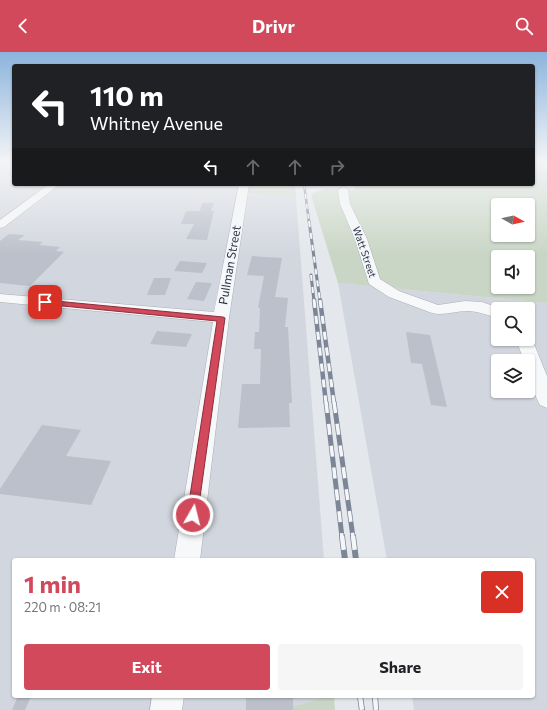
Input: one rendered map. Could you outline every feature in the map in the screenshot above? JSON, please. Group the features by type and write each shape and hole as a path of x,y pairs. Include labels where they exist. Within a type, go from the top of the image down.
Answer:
{"street":[{"path":"0,225 43,193"},
{"name":"Pullman Street","path":"187,558 221,318 243,193"},
{"name":"Watt Street","path":"343,193 345,204 361,239 374,281 394,294 437,310 465,306 482,307 491,310"},
{"path":"0,298 221,318"},
{"path":"527,346 547,400"},
{"path":"166,710 168,698"}],"shaded area":[{"path":"0,193 246,193 296,198 324,558 12,558 12,698 319,698 303,704 271,710 0,710"},
{"path":"338,283 547,303 547,710 414,710 412,698 535,698 535,558 387,558"}],"green space":[{"path":"246,193 296,193 296,198"},
{"path":"315,193 547,193 547,303 338,283 311,195"},
{"path":"319,698 334,698 335,710 271,710 303,704"}],"building":[{"path":"202,203 214,203 211,211 214,211 207,240 186,239 194,224 181,224 186,211 200,211"},
{"path":"9,234 25,235 18,240 43,242 39,245 60,247 56,251 64,252 30,286 0,283 0,241"},
{"path":"252,256 282,258 275,297 288,298 285,327 288,327 292,403 289,403 290,427 238,428 242,384 260,384 261,349 254,349 255,332 259,332 260,308 258,308 264,276 247,275"},
{"path":"180,261 207,263 202,273 174,271"},
{"path":"154,278 171,278 165,295 147,295"},
{"path":"196,282 212,283 204,301 187,299"},
{"path":"157,331 192,334 186,347 150,344"},
{"path":"406,332 430,335 447,407 431,405 422,364 411,363"},
{"path":"42,425 81,430 66,456 111,461 91,505 0,494 0,489"},
{"path":"17,698 30,698 25,710 12,710"},
{"path":"246,698 293,698 293,710 246,710"}],"railway":[{"path":"305,193 309,222"},
{"path":"309,221 320,301"},
{"path":"311,275 314,301"},
{"path":"314,300 326,403"},
{"path":"320,300 334,403"},
{"path":"326,402 342,537"},
{"path":"334,402 353,537"},
{"path":"342,536 345,558"},
{"path":"353,536 356,558"},
{"path":"360,698 362,710"},
{"path":"375,698 376,710"}],"route":[{"path":"45,302 221,318 193,515"}]}
